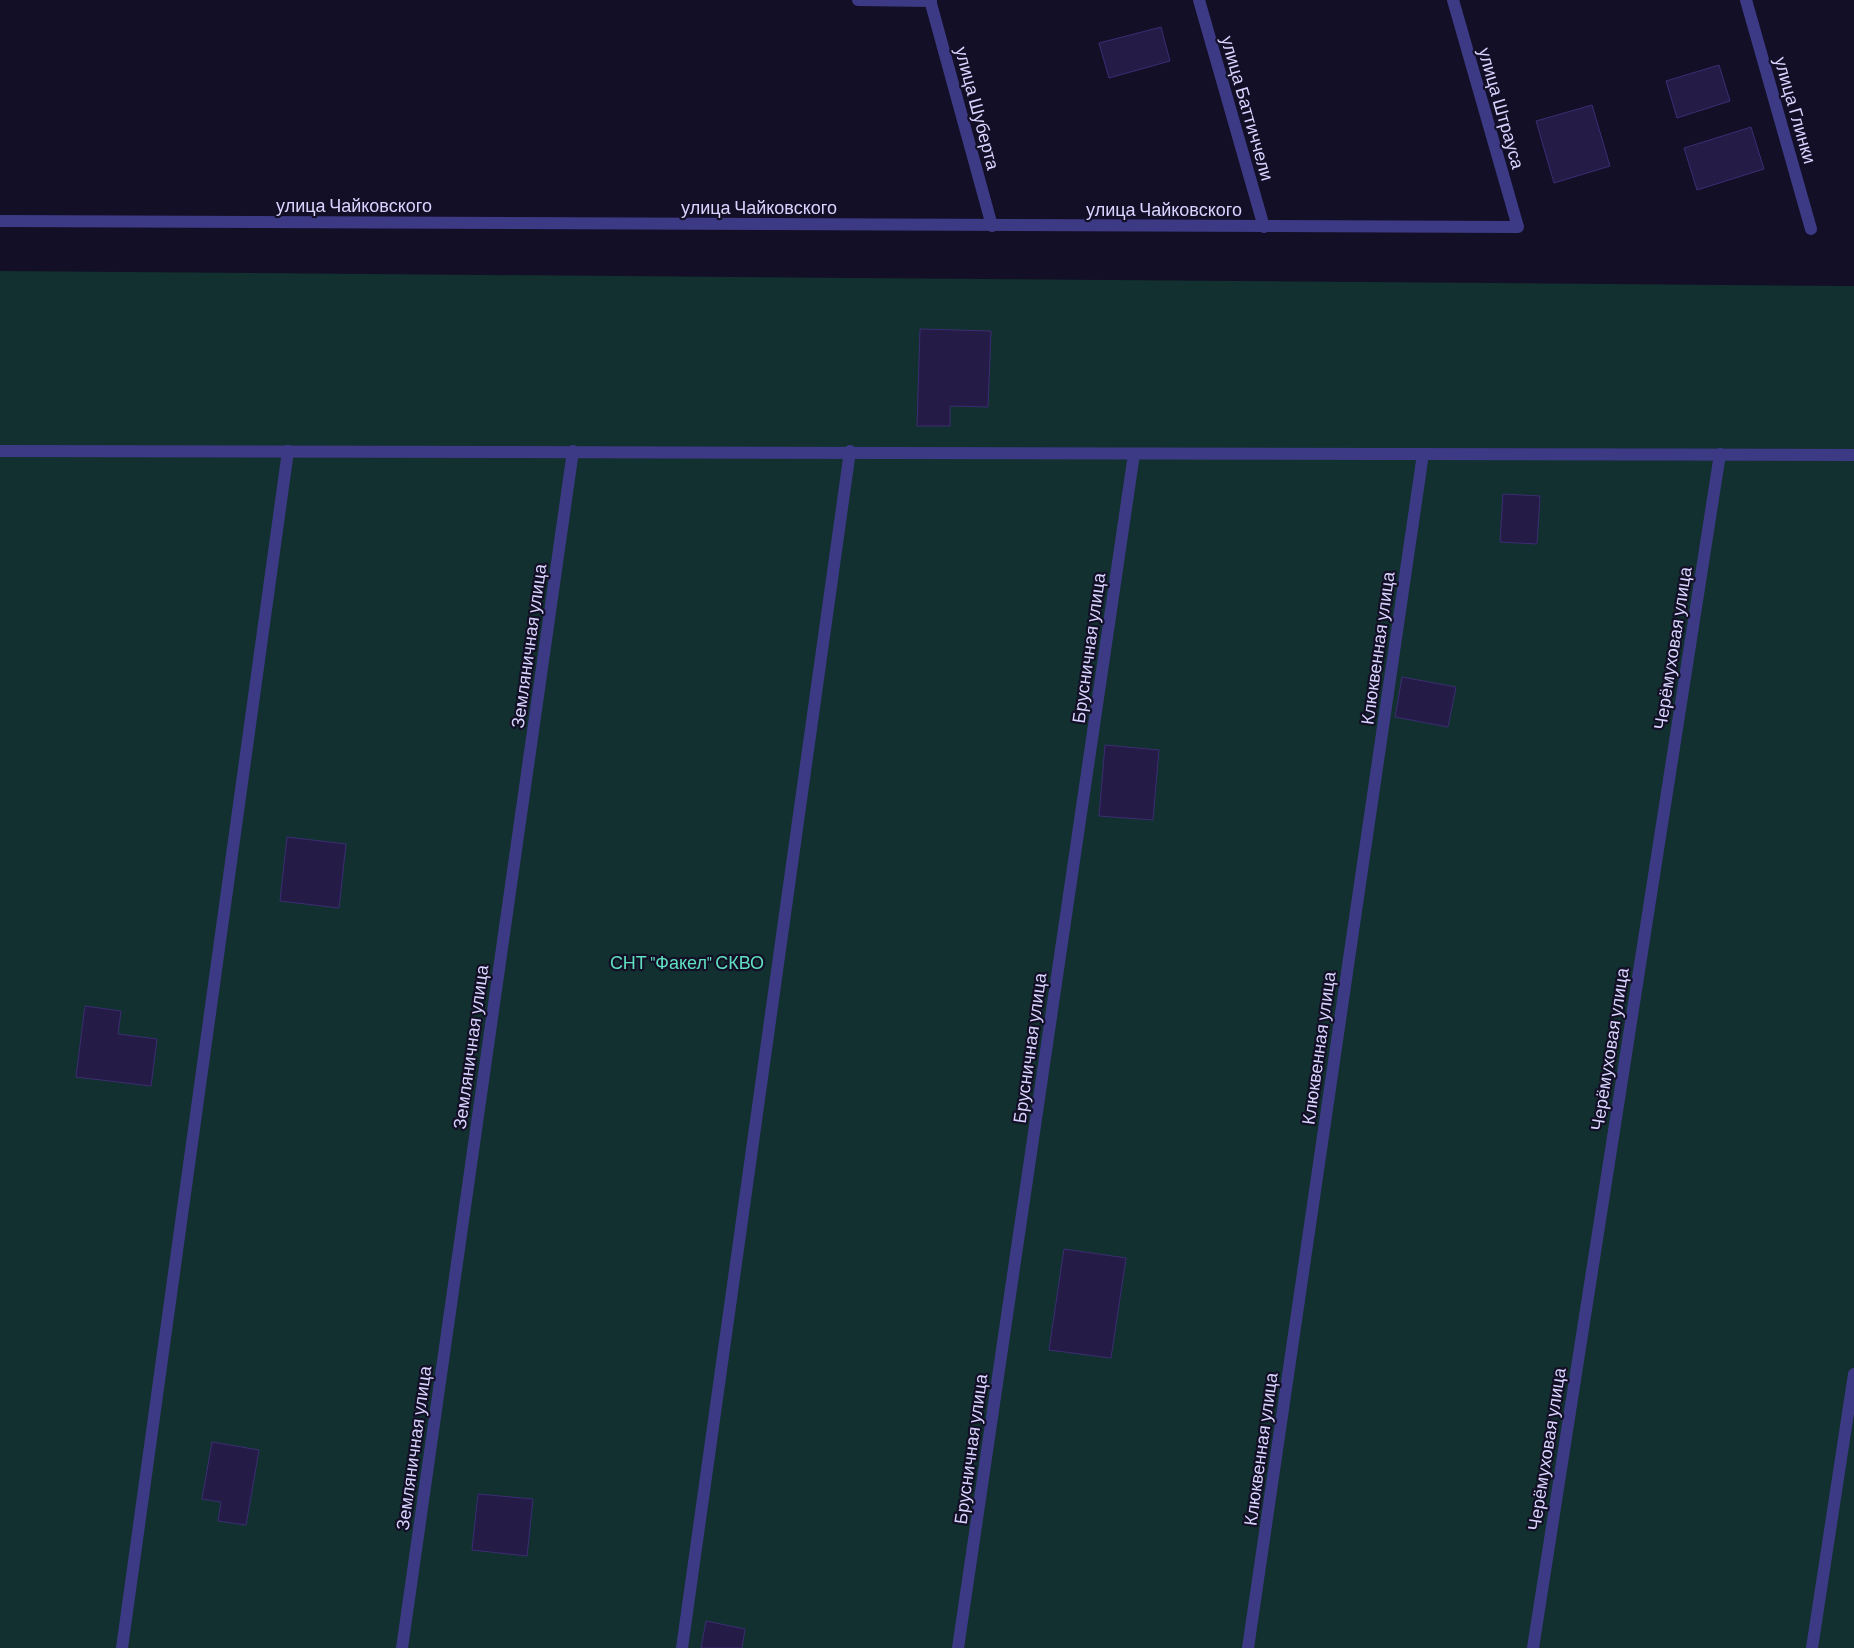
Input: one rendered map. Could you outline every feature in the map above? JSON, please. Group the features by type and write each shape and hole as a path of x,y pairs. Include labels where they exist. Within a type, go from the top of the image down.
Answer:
{"street":[{"path":"858,0 930,1"},
{"name":"улица Баттиччели","path":"1199,0 1264,227"},
{"name":"улица Штрауса","path":"1453,0 1518,227"},
{"name":"улица Глинки","path":"1746,0 1811,229"},
{"name":"улица Шуберта","path":"930,1 992,226"},
{"name":"улица Чайковского","path":"0,221 1518,227"},
{"path":"0,451 850,451 1134,454 1854,455"},
{"path":"122,1648 288,451"},
{"name":"Земляничная улица","path":"402,1648 573,451"},
{"path":"682,1648 850,451"},
{"name":"Брусничная улица","path":"958,1648 1134,454"},
{"name":"Клюквенная улица","path":"1248,1648 1423,454"},
{"name":"Черёмуховая улица","path":"1533,1648 1720,454"},
{"path":"1812,1648 1854,1374"}],"green space":[{"name":"СНТ \"Факел\" СКВО","path":"0,271 1854,286 1854,1648 0,1648"}],"building":[{"path":"1161,27 1170,61 1109,78 1099,43"},
{"path":"1719,65 1730,101 1677,118 1666,81"},
{"path":"1592,105 1610,166 1554,183 1536,121"},
{"path":"1751,127 1764,169 1697,190 1684,148"},
{"path":"920,329 991,331 988,407 950,406 950,426 917,426"},
{"path":"1503,494 1540,496 1537,544 1500,542"},
{"path":"1402,677 1456,687 1448,727 1395,717"},
{"path":"1105,745 1159,750 1153,820 1099,816"},
{"path":"287,837 346,844 339,908 280,901"},
{"path":"85,1006 121,1011 118,1034 157,1039 151,1086 76,1077"},
{"path":"1064,1249 1126,1258 1111,1358 1049,1350"},
{"path":"212,1442 259,1450 246,1525 218,1521 221,1502 202,1499"},
{"path":"478,1494 533,1499 527,1556 472,1550"},
{"path":"706,1621 745,1629 742,1648 701,1648"}]}
